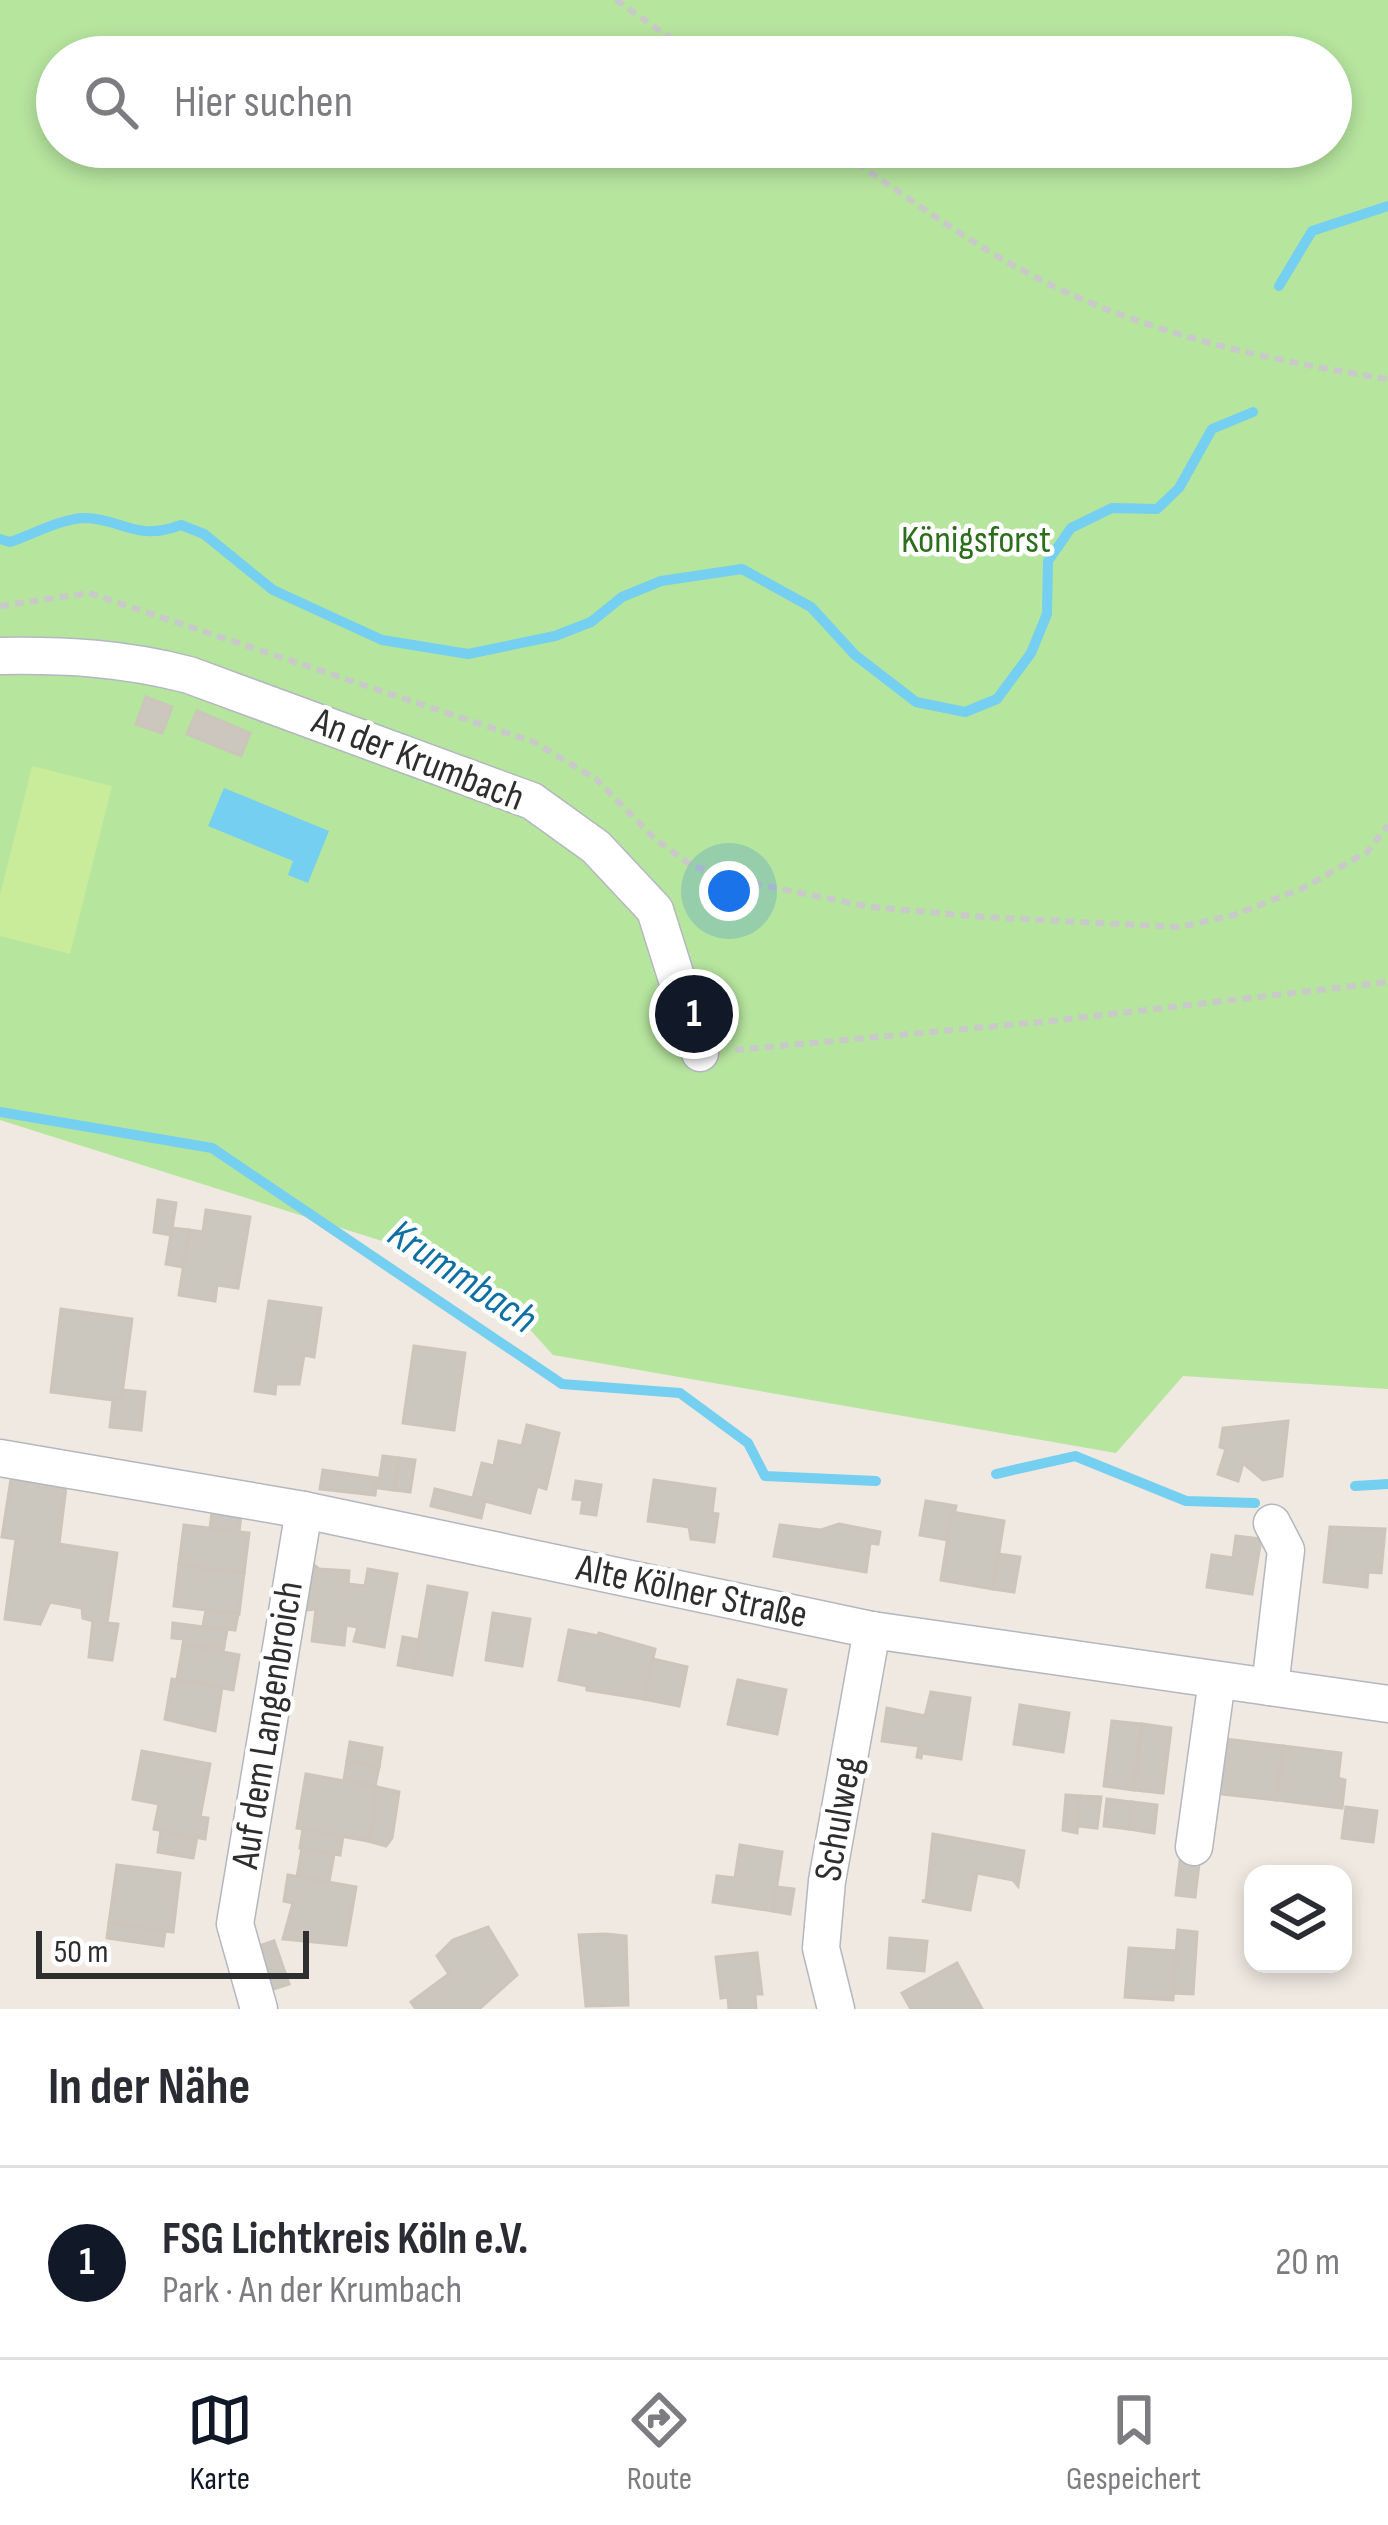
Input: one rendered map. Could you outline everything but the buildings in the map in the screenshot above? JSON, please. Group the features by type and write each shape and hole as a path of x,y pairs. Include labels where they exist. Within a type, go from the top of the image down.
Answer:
{"street":[{"name":"An der Krumbach","path":"0,656 81,654 137,661 188,675 532,801 596,847 655,910 700,1053"},
{"name":"Alte Kölner Straße","path":"0,1458 304,1510 872,1630 1388,1704"},
{"name":"Auf dem Langenbroich","path":"259,2009 235,1924 304,1510"},
{"path":"1270,1688 1286,1550 1272,1523"},
{"name":"Schulweg","path":"836,2009 821,1948 826,1881 872,1630"},
{"path":"1194,1847 1216,1680"}],"path":[{"path":"616,0 668,36"},
{"path":"864,168 1016,267 1076,296 1203,343 1281,362 1388,379"},
{"path":"0,606 89,593 534,742 596,779 655,839 691,865 736,880 871,907 1179,927 1234,915 1303,888 1366,852 1388,825"},
{"path":"700,1053 1051,1021 1388,982"}],"green space":[{"name":"Königsforst","path":"0,0 1388,0 1388,1389 1183,1376 1116,1453 553,1355 477,1271 0,1120"},
{"path":"32,766 112,786 70,954 0,936 0,895"}],"water":[{"path":"224,788 329,831 308,883 288,875 293,861 208,826"}],"waterway":[{"path":"1279,286 1312,231 1388,206"},
{"path":"0,539 10,542 85,518 141,531 181,525 204,534 273,590 382,640 468,654 555,636 591,622 622,597 661,581 742,569 811,607 855,655 916,702 965,712 997,699 1031,653 1047,614 1048,561 1071,528 1112,508 1157,509 1179,488 1212,429 1253,412"},
{"name":"Krummbach","path":"0,1112 212,1148 562,1384 680,1393 748,1443 765,1476 876,1481"},
{"name":"Krummbach","path":"996,1474 1075,1456 1186,1501 1255,1503"},
{"name":"Krummbach","path":"1355,1486 1388,1484"}],"place":[{"name":"FSG Lichtkreis Köln e.V.","path":"694,1014"}]}
